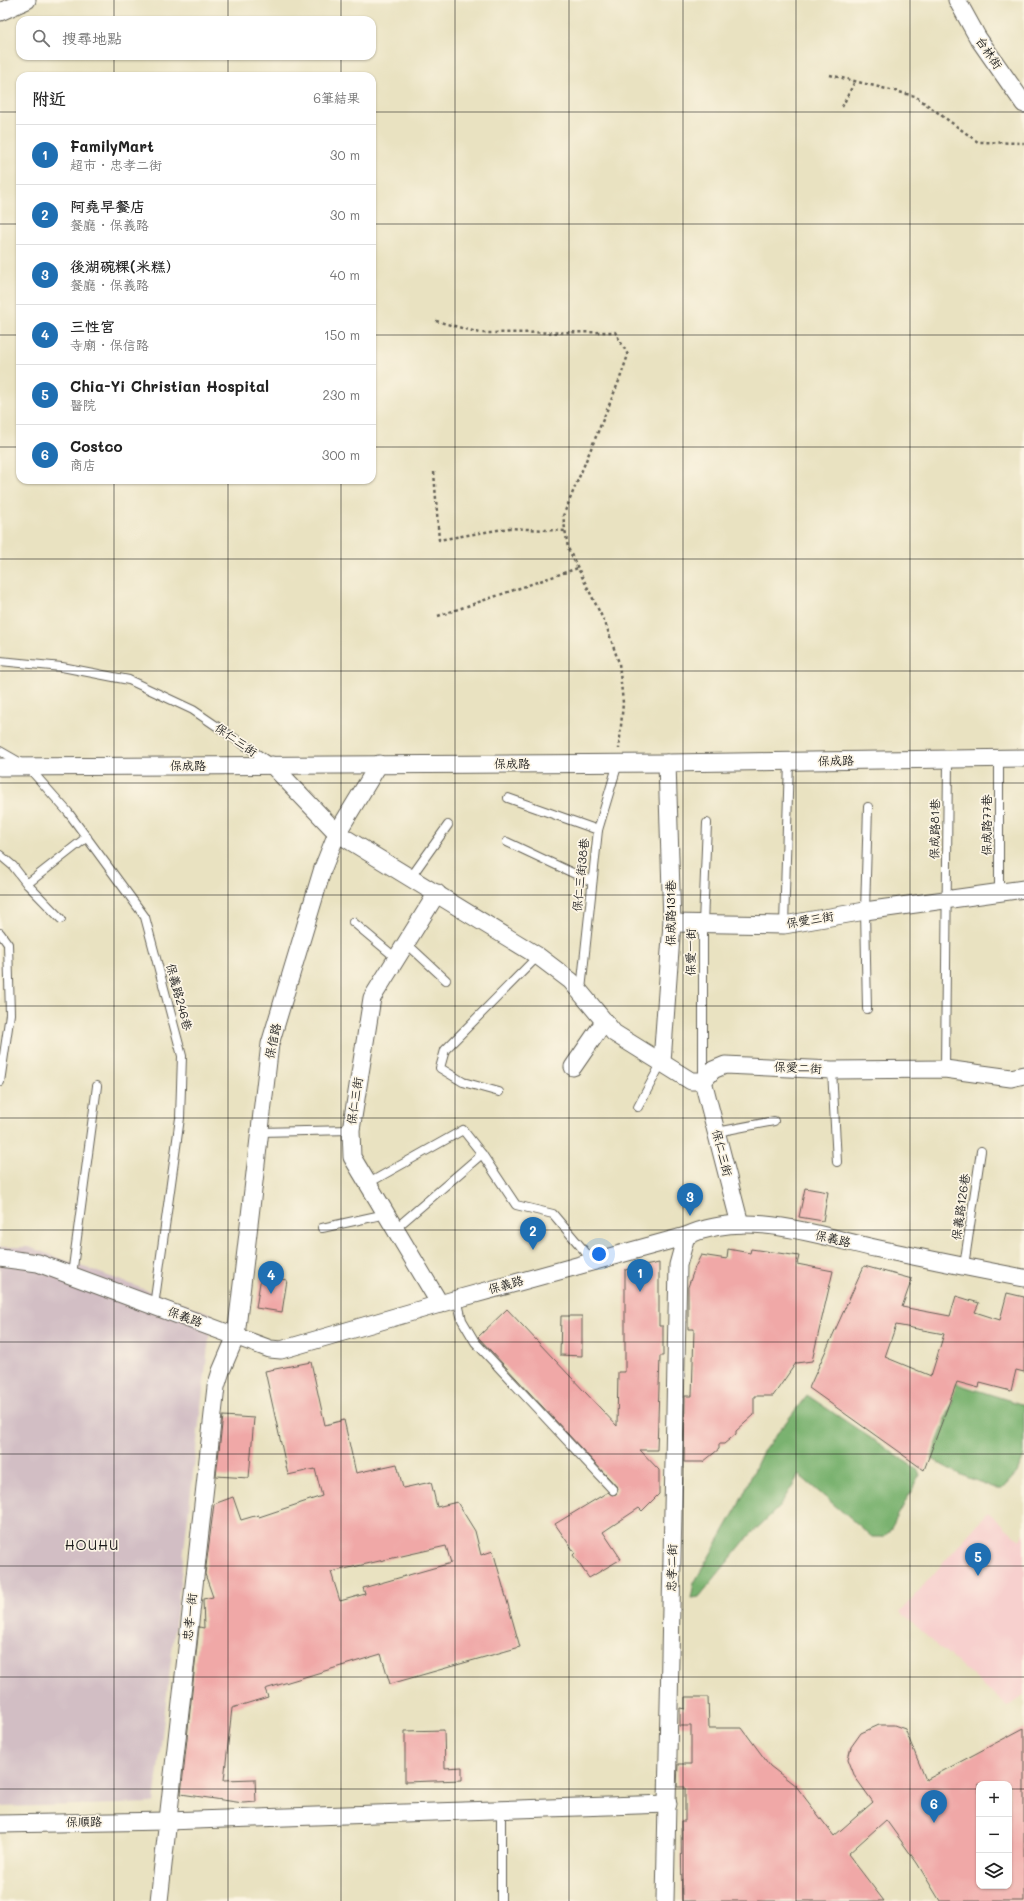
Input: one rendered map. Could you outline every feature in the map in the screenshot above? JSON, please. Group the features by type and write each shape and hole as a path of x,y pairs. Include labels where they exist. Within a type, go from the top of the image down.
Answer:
{"street":[{"path":"0,12 27,0"},
{"name":"台林街","path":"957,0 978,38 1024,104"},
{"name":"保成路","path":"0,767 667,763 1024,758"},
{"name":"保成路131巷","path":"662,1062 672,923 667,763"},
{"name":"保信路","path":"236,1336 270,1044 323,868 337,833 379,764"},
{"name":"保仁三街","path":"272,765 337,833 538,956 570,981 614,1033 662,1062"},
{"name":"保愛三街","path":"672,923 784,925 947,899 1024,890"},
{"name":"保仁三街","path":"437,893 372,998 351,1130 352,1157 440,1304"},
{"path":"573,1067 604,1022"},
{"path":"662,1062 691,1081 704,1081"},
{"name":"保愛二街","path":"704,1081 713,1070 725,1065 832,1070 945,1069 1010,1078 1024,1075"},
{"name":"保仁三街","path":"704,1081 740,1224"},
{"name":"保義路","path":"0,1258 38,1263 270,1349 281,1350 457,1299 686,1236 700,1230 740,1224 776,1226 1024,1278"},
{"name":"忠孝二街","path":"665,1901 678,1265 686,1236"},
{"name":"忠孝一街","path":"160,1901 167,1821 216,1388 221,1371 236,1336"},
{"name":"保順路","path":"0,1824 167,1821 668,1804"}],"lane":[{"name":"保仁三街","path":"0,661 62,667 129,680 193,710 272,765"},
{"name":"保義路246巷","path":"0,751 28,767 68,812 145,917 182,1056 180,1118 154,1306"},
{"name":"保成路77巷","path":"999,758 999,892"},
{"name":"保成路81巷","path":"947,899 948,759"},
{"path":"784,925 789,761"},
{"name":"保仁三街38巷","path":"580,993 598,830 618,763"},
{"path":"508,798 598,830"},
{"path":"867,1009 865,911 868,807"},
{"name":"保愛一街","path":"704,1081 703,924 708,824"},
{"path":"411,877 448,825"},
{"path":"27,884 87,837"},
{"path":"507,842 592,882"},
{"path":"0,855 13,866 27,884 61,919"},
{"path":"945,1069 947,899"},
{"path":"353,922 396,958"},
{"path":"0,933 8,944 10,1014 0,1082"},
{"path":"406,943 446,980"},
{"path":"499,1092 463,1082 440,1068 445,1050 538,956"},
{"path":"638,1107 662,1062"},
{"path":"832,1070 837,1162"},
{"path":"72,1275 97,1086"},
{"path":"717,1132 774,1121"},
{"path":"260,1132 351,1130"},
{"path":"367,1184 463,1130 482,1154 516,1204 552,1214 593,1261"},
{"name":"保義路126巷","path":"964,1266 981,1151"},
{"path":"395,1228 482,1154"},
{"path":"322,1228 386,1214"},
{"path":"457,1299 462,1320 475,1342 613,1490"},
{"path":"501,1810 501,1901"}],"path":[{"path":"830,75 915,96 978,142 1024,143"},
{"path":"842,107 855,82"},
{"path":"436,321 480,333 614,332 628,355 619,381 563,516 568,548 606,625 619,664 623,703 618,763"},
{"path":"434,472 439,540 509,528 565,531"},
{"path":"438,616 578,568"}],"shaded area":[{"path":"0,1247 29,1247 212,1314 154,1803 0,1807"},
{"path":"988,1512 1020,1540 1024,1532 1024,1696 1007,1706 900,1612"}],"green space":[{"path":"935,1377 1024,1405 1024,1455 1017,1473 1002,1489 998,1489 961,1475 931,1459 953,1400 930,1390"},
{"path":"807,1395 918,1470 920,1475 889,1532 883,1537 872,1537 799,1475 779,1507 747,1538 699,1597 691,1598 694,1583 738,1506 762,1453"}],"building":[{"path":"805,1188 828,1192 823,1221 799,1217"},
{"path":"728,1249 750,1253 751,1249 799,1256 797,1264 833,1271 812,1361 796,1363 773,1396 754,1396 754,1415 724,1444 719,1444 719,1449 703,1462 684,1462 685,1396 692,1396 694,1329 688,1329 688,1287 701,1255 727,1259"},
{"path":"659,1263 659,1326 663,1326 663,1356 660,1356 657,1450 640,1450 659,1470 659,1494 642,1511 639,1508 603,1532 621,1559 589,1578 573,1555 575,1553 555,1524 608,1492 612,1495 616,1494 618,1488 478,1337 507,1309 617,1426 618,1372 625,1372 625,1270"},
{"path":"864,1266 912,1279 902,1307 950,1316 956,1296 979,1303 975,1312 1000,1320 1007,1293 1024,1297 1024,1372 1016,1370 1011,1391 980,1383 979,1388 957,1382 924,1470 809,1388","holes":["896,1325 944,1334 931,1376 885,1357"]},
{"path":"261,1276 287,1280 282,1312 256,1308"},
{"path":"561,1316 582,1316 582,1356 560,1355"},
{"path":"311,1362 325,1425 344,1420 356,1473 397,1464 403,1488 431,1482 437,1507 457,1502 475,1531 481,1555 493,1551 520,1647 390,1684 381,1654 265,1689 268,1697 232,1708 224,1780 255,1779 256,1802 243,1803 181,1794 199,1627 204,1628 203,1599 213,1597 205,1574 214,1504 233,1497 241,1520 258,1515 259,1517 322,1496 315,1469 288,1475 265,1371","holes":["446,1546 451,1563 363,1588 365,1594 340,1601 331,1572"]},
{"path":"223,1416 254,1418 249,1478 216,1476"},
{"path":"685,1697 708,1697 709,1728 742,1728 770,1766 796,1786 834,1836 873,1802 855,1777 848,1759 851,1747 861,1733 879,1725 894,1725 905,1729 926,1780 1024,1728 1024,1901 940,1901 917,1863 886,1820 848,1854 884,1901 682,1901 681,1821 685,1821 685,1787 677,1787 678,1764 691,1764 691,1726 680,1726 680,1708 685,1709"},
{"path":"444,1730 445,1768 462,1767 462,1780 405,1782 405,1731"}],"place":[{"name":"後湖碗粿(米糕）","path":"690,1216"},
{"name":"阿堯早餐店","path":"533,1250"},
{"name":"FamilyMart","path":"640,1292"},
{"name":"三性宮","path":"271,1294"},
{"name":"Chia-Yi Christian Hospital","path":"978,1576"},
{"name":"Costco","path":"934,1823"}],"district":[{"name":"HOUHU","path":"92,1545"}]}
